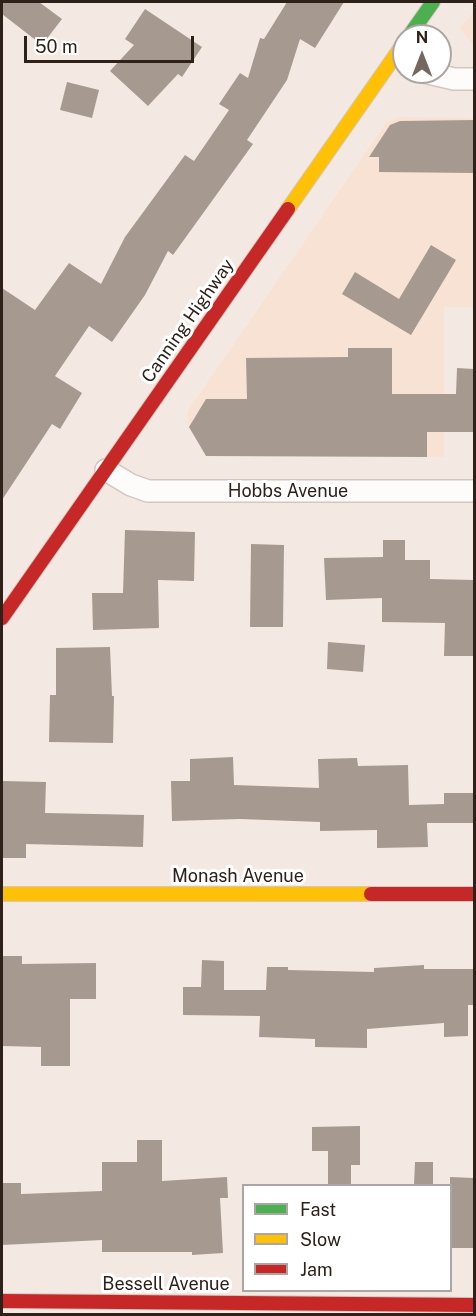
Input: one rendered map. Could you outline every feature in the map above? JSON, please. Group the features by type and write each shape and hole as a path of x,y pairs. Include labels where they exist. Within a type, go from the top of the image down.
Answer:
{"main road":[{"path":"417,24 433,2"},
{"name":"Canning Highway","path":"2,618 392,66"},
{"name":"Monash Avenue","path":"2,894 474,894"},
{"name":"Bessell Avenue","path":"2,1301 474,1305"}],"street":[{"path":"452,79 474,79"},
{"name":"Hobbs Avenue","path":"106,470 131,485 148,490 474,491"}],"shaded area":[{"path":"474,11 474,44 472,44 460,28"},
{"path":"399,117 474,118 474,307 444,307 444,457 206,456 189,427 187,412 386,123"}],"building":[{"path":"2,2 39,2 62,19 42,45 2,14"},
{"path":"287,2 344,2 315,48 300,39 287,80 247,140 253,144 173,255 168,251 145,295 112,342 89,326 55,376 82,393 60,429 52,424 2,500 2,288 35,310 69,263 101,284 125,237 185,155 194,161 229,110 219,104 240,73 248,78 260,38 264,39"},
{"path":"145,9 202,47 182,77 178,74 148,106 110,71 134,45 125,39"},
{"path":"67,82 99,90 92,118 60,110"},
{"path":"474,120 474,173 379,172 379,157 369,157 390,125 400,121"},
{"path":"431,245 456,260 411,335 342,294 355,272 399,299"},
{"path":"348,348 392,348 392,394 456,394 457,368 474,369 474,432 427,432 427,457 206,456 189,427 206,399 247,399 246,358 348,357"},
{"path":"125,530 195,532 194,581 158,580 159,628 93,630 92,593 123,593"},
{"path":"383,540 405,540 405,560 430,560 430,579 474,580 474,656 444,656 445,623 382,622 382,598 326,600 324,558 383,557"},
{"path":"251,544 284,545 283,627 250,627"},
{"path":"328,642 365,645 363,672 327,669"},
{"path":"110,647 112,696 114,696 113,743 49,742 50,695 56,695 56,648"},
{"path":"233,757 234,785 319,788 318,759 357,758 358,766 408,765 409,805 444,804 444,793 474,793 474,823 427,823 428,847 377,848 377,830 320,831 320,822 240,819 172,821 171,781 190,781 190,759"},
{"path":"2,781 46,782 45,813 144,815 143,847 26,844 26,858 2,858"},
{"path":"2,956 22,956 22,964 96,963 96,999 70,999 70,1066 41,1066 41,1047 2,1046"},
{"path":"202,960 224,961 224,990 266,990 267,967 288,967 288,970 374,972 374,968 424,965 424,969 474,969 474,1005 468,1005 468,1036 444,1037 444,1023 367,1029 367,1048 315,1047 315,1039 259,1037 260,1016 183,1015 183,987 201,987"},
{"path":"360,1126 360,1165 351,1165 351,1184 328,1184 328,1151 312,1151 312,1127"},
{"path":"137,1140 162,1140 162,1181 227,1177 228,1198 220,1198 223,1253 192,1255 192,1252 102,1252 102,1240 2,1245 2,1183 21,1183 21,1194 102,1191 102,1162 137,1162"},
{"path":"415,1162 433,1162 433,1184 414,1184"},
{"path":"450,1177 474,1178 474,1248 452,1248 452,1184 450,1184"}],"traffic: fast":[{"path":"417,24 433,2"}],"traffic: slow":[{"path":"288,209 392,60"},
{"path":"2,894 371,894"}],"traffic: jam":[{"path":"2,618 288,209"},
{"path":"371,894 474,894"},
{"path":"2,1301 474,1305"}]}
